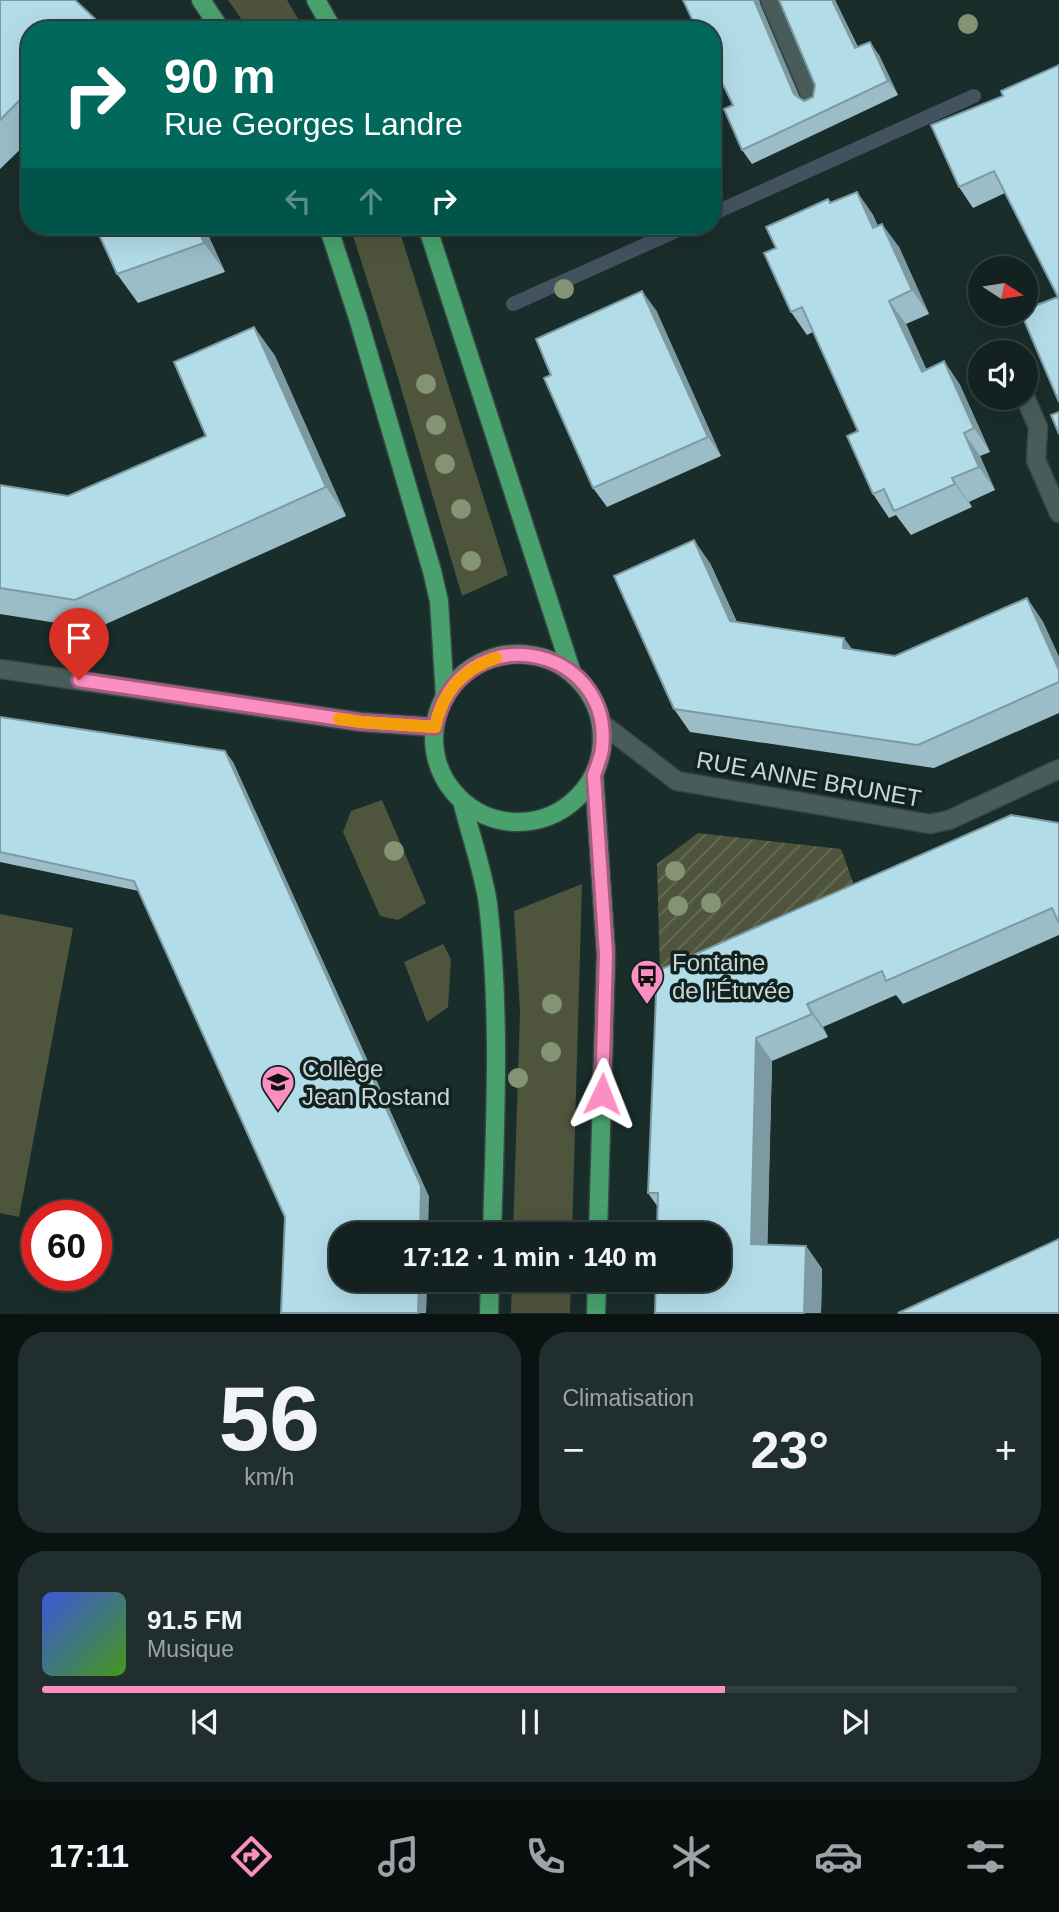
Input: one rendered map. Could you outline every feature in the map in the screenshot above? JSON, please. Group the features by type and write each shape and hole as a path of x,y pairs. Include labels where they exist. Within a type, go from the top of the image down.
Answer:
{"main road":[{"path":"201,0 215,21"},
{"path":"316,0 328,21"},
{"path":"331,235 358,318 439,601 445,697"},
{"path":"430,235 572,673"},
{"path":"527,654 551,660 572,673 586,687 596,704 601,723 602,750 594,775 582,793 565,808 545,818 523,822 501,821 480,814 462,801 445,779 435,754 438,711 460,678 480,663 503,655 527,654"},
{"path":"594,775 606,954 598,1222"},
{"path":"462,801 487,901 495,987 496,1101 492,1222"},
{"path":"489,1314 490,1292"},
{"path":"596,1314 597,1292"}],"street":[{"path":"770,0 814,103"},
{"path":"1031,410 1038,427 1036,460 1059,513"},
{"path":"0,669 361,722 435,727"},
{"name":"RUE ANNE BRUNET","path":"601,723 677,781 930,824 949,820 1059,769"}],"green space":[{"path":"228,0 287,0 300,21 243,21"},
{"path":"353,235 401,235 508,575 462,596"},
{"path":"382,800 426,903 398,920 380,916 343,832 351,811"},
{"path":"698,833 841,849 854,885 660,975 657,864"},
{"path":"582,884 572,1222 513,1222 520,1011 514,911"},
{"path":"0,914 73,928 19,1217 0,1213"},
{"path":"443,944 451,959 448,1007 427,1022 404,962"},
{"path":"512,1292 571,1292 570,1313 511,1313"}],"building":[{"path":"0,0 75,0 97,21 21,21 21,99 0,120"},
{"path":"683,0 754,0 794,94 804,101 813,97 815,85 779,0 832,0 855,48 870,42 888,81 742,150 724,109 733,105 721,80 721,21 693,21"},
{"path":"1059,65 1059,402 1038,353 1038,340 1033,340 1027,326 1038,326 1038,304 1058,297 994,171 959,187 931,125 1003,96 1001,91"},
{"path":"857,192 873,228 882,224 912,290 889,301 922,372 944,361 974,428 964,433 979,467 952,478 955,484 894,511 884,489 873,494 847,436 858,431 802,307 791,312 764,253 776,248 766,227 828,199 830,203"},
{"path":"99,235 201,235 204,243 117,274"},
{"path":"642,291 708,437 593,488 544,378 551,375 536,339"},
{"path":"254,327 326,487 75,600 0,588 0,485 68,496 206,436 174,362"},
{"path":"1059,412 1059,434 1051,415"},
{"path":"694,540 730,621 844,638 843,648 895,656 1027,598 1059,670 1059,682 918,745 674,709 614,576"},
{"name":"Collège Jean Rostand","path":"0,717 225,751 421,1186 420,1222 329,1222 329,1292 419,1292 418,1313 281,1313 285,1217 134,881 0,852"},
{"path":"1011,815 1059,823 1059,923 1052,908 886,981 882,971 807,1004 812,1014 756,1038 751,1244 806,1246 804,1313 655,1313 656,1292 731,1292 731,1222 657,1222 658,1193 648,1193 657,971"},
{"path":"1059,1239 1059,1313 898,1313"}],"waterway":[{"path":"721,210 974,96"},
{"path":"513,304 667,235"}],"slow traffic":[{"path":"339,719 435,727 438,711 445,697 460,678 480,663 496,658"}],"place":[{"name":"Fontaine de l’Étuvée","path":"647,1006"},
{"name":"Collège Jean Rostand","path":"278,1112"}],"route":[{"path":"79,680 361,722 435,727 438,711 445,697 460,678 480,663 503,655 527,654 551,660 572,673 586,687 596,704 601,723 602,750 594,775 605,911 602,1094"}]}
